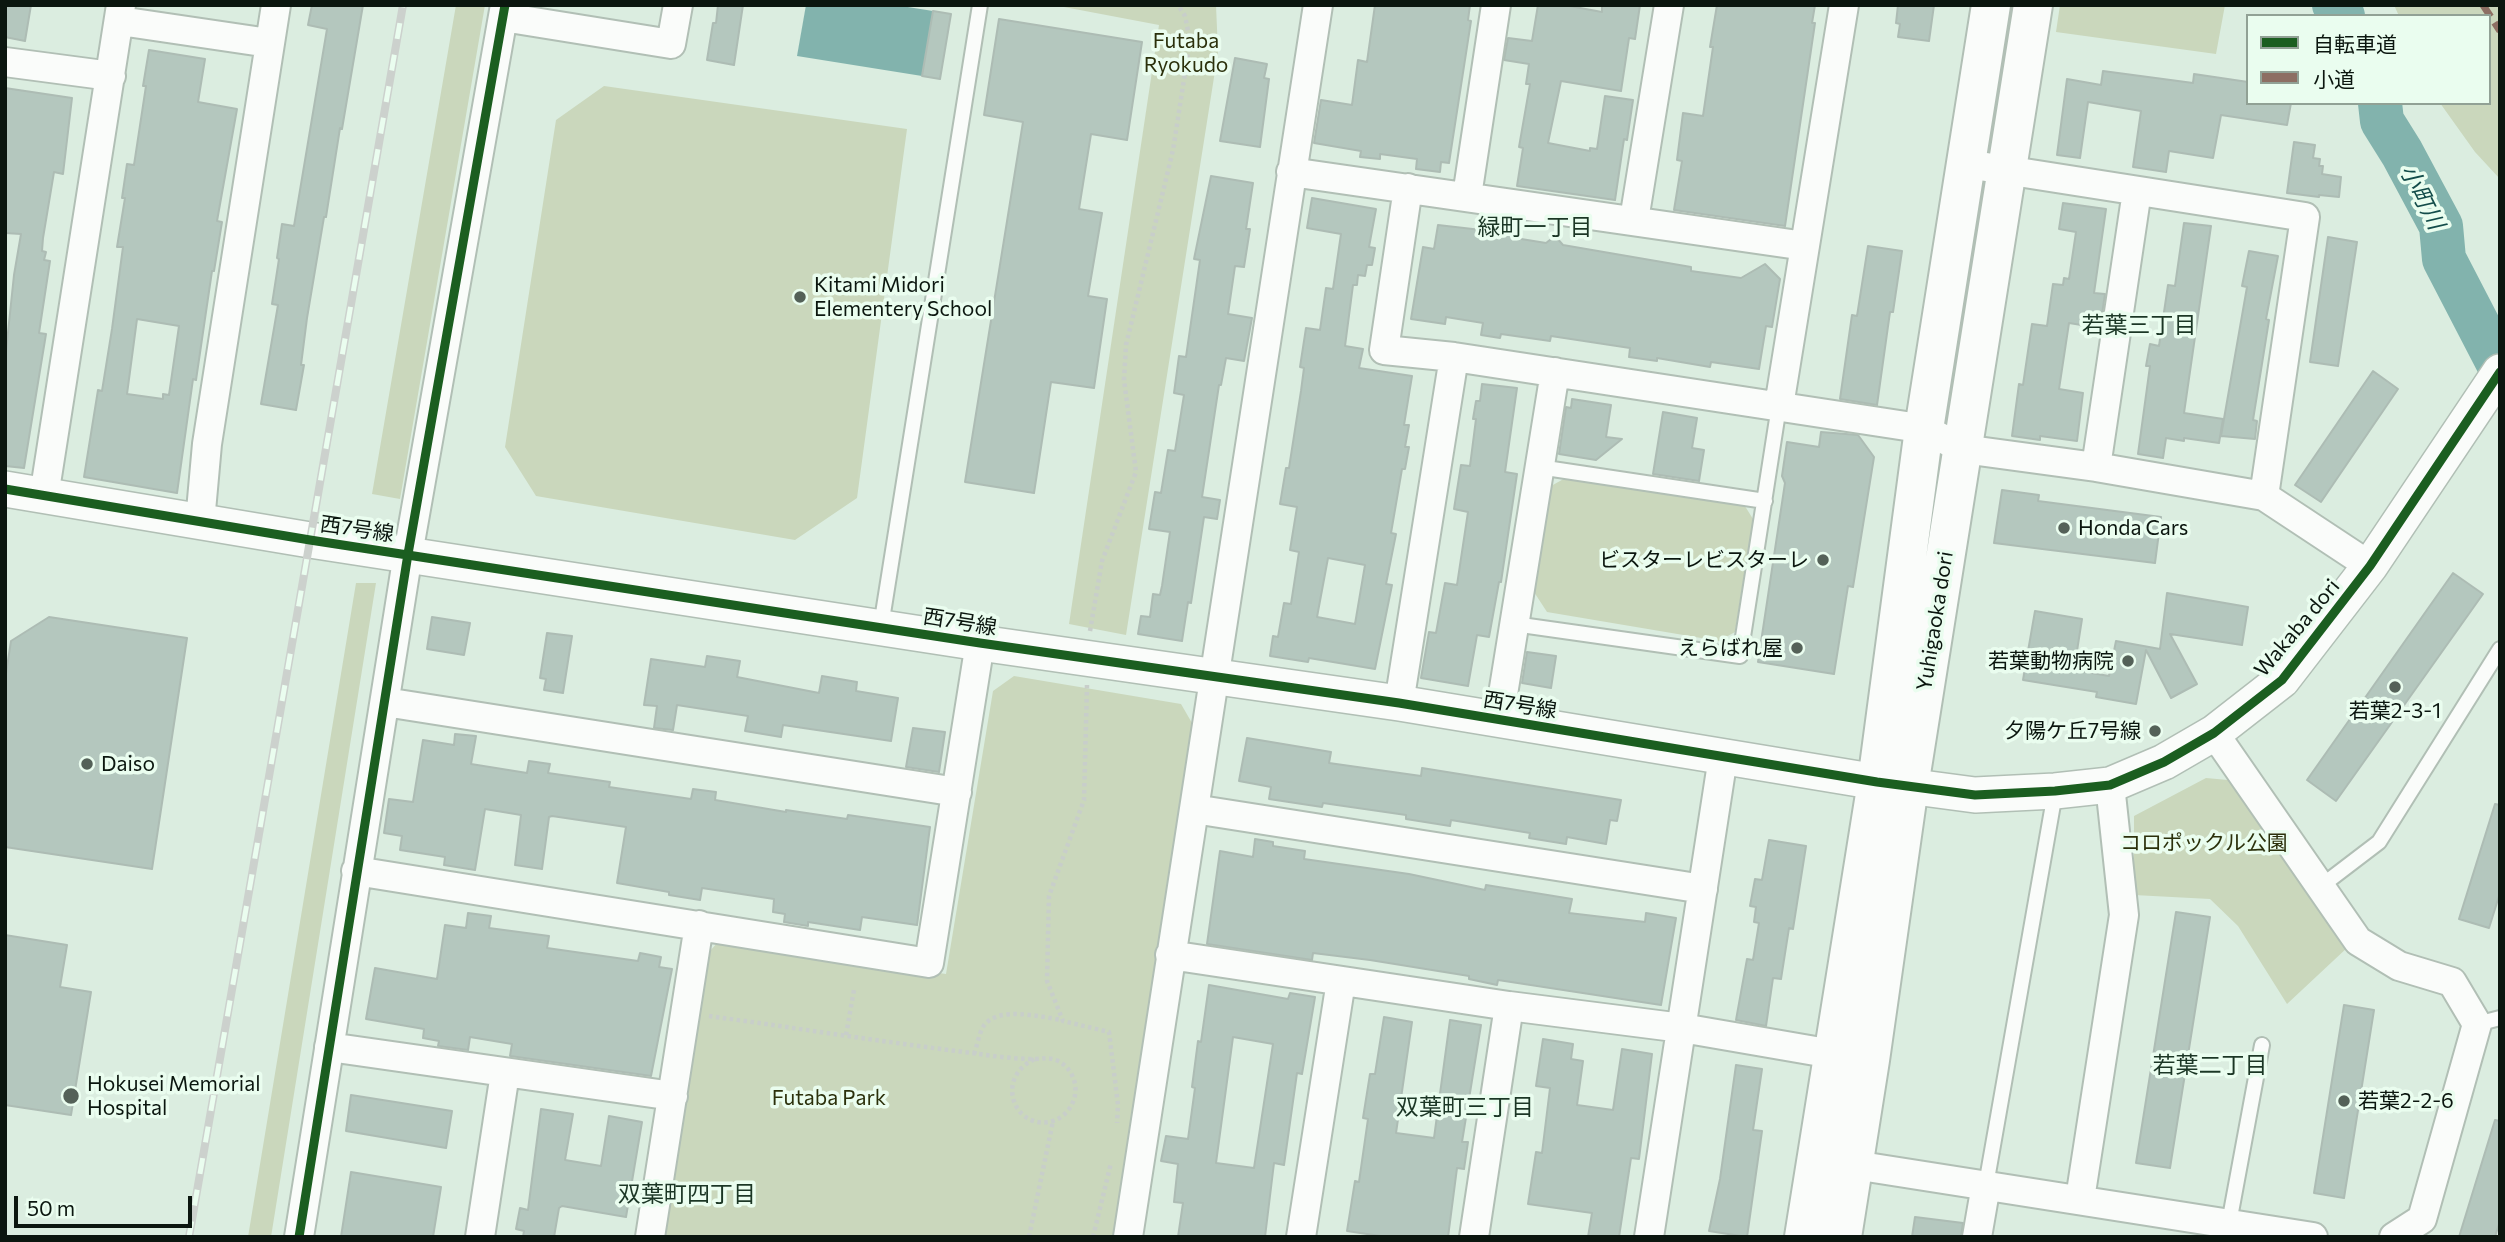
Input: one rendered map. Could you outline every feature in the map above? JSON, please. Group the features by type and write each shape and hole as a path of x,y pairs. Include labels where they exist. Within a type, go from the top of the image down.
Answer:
{"main road":[{"name":"Yuhigaoka dori","path":"1842,1237 1870,1060 1924,429 1991,5"},
{"name":"Yuhigaoka dori","path":"1804,1237 1833,1054 1963,449 2033,5"}],"street":[{"path":"200,522 207,444 276,5"},
{"path":"299,1237 408,554 504,11 671,44 678,5"},
{"path":"1128,1237 1318,5"},
{"path":"1466,196 1496,5"},
{"path":"1634,220 1669,5"},
{"path":"1779,406 1844,5"},
{"path":"44,496 121,13 269,43"},
{"path":"5,62 111,76"},
{"path":"1967,164 2305,217 2264,496"},
{"path":"1291,172 1805,246"},
{"path":"1408,188 1384,350 1454,357 1924,429 1963,449 2096,467 2264,496 2370,566"},
{"path":"2096,467 2137,191"},
{"path":"1399,703 1454,357"},
{"path":"1499,719 1555,372"},
{"name":"Wakaba dori","path":"1893,784 1975,795 2110,785 2164,762 2214,733 2281,680 2370,566 2500,372"},
{"name":"西7号線","path":"5,489 200,522 980,643 1399,703 1893,784"},
{"path":"356,872 929,963 980,643"},
{"path":"385,702 957,792"},
{"path":"2214,733 2357,941 2399,966 2452,982 2489,1021 2421,1219 2394,1237"},
{"path":"1649,1237 1723,757"},
{"path":"2080,1199 2124,915 2110,785"},
{"path":"1194,809 1703,889"},
{"path":"650,1237 699,925"},
{"path":"1170,955 1509,1006 1682,1028 1870,1060"},
{"path":"1301,1237 1341,981"},
{"path":"1474,1237 1509,1006"},
{"path":"329,1047 673,1096"},
{"path":"480,1237 505,1073"},
{"path":"1816,1159 2080,1199 2217,1227 2313,1237"},
{"path":"1977,1237 1986,1185"}],"lane":[{"path":"881,626 980,5"},
{"path":"1514,624 1740,656 1779,406"},
{"path":"1539,467 1765,501"},
{"path":"2320,887 2379,842 2500,649"},
{"path":"1986,1185 2055,791"},
{"path":"2217,1227 2262,1045"}],"path":[{"path":"1088,635 1102,561 1136,472 1124,380 1126,345 1172,150 1190,41 1185,16 1178,5"},
{"path":"1063,1021 1047,981 1049,896 1084,800 1087,680"},
{"path":"846,1035 854,990"},
{"path":"686,1013 974,1054 1045,1058 1064,1065 1075,1081 1074,1101 1062,1117 1053,1121 1042,1122 1024,1115 1013,1099 1014,1079 1026,1063 1035,1059"},
{"path":"974,1054 983,1026 995,1016 1017,1014 1109,1032 1118,1105 1116,1132"},
{"path":"1029,1237 1053,1121"},
{"path":"1093,1237 1112,1158"}],"green space":[{"path":"456,5 485,5 400,499 372,494"},
{"name":"Futaba Ryokudo","path":"1064,5 1216,5 1218,52 1126,635 1069,624 1159,25"},
{"path":"2060,5 2225,5 2216,54 2056,32"},
{"path":"2394,5 2500,5 2500,179 2475,152 2441,105 2491,105 2491,14 2398,14"},
{"path":"604,86 907,129 857,498 795,540 536,496 505,447 556,120"},
{"path":"1569,476 1743,503 1753,519 1735,632 1719,641 1547,612 1534,592 1551,486"},
{"path":"356,583 376,583 271,1237 248,1237"},
{"name":"Futaba Park","path":"1014,676 1181,704 1192,723 1116,1237 665,1237 709,952 719,941 946,974 993,691"},
{"name":"コロポックル公園","path":"2206,778 2228,780 2348,947 2287,1004 2238,926 2210,899 2134,895 2134,816"}],"water":[{"path":"806,5 895,5 933,11 922,76 797,56"}],"building":[{"path":"5,5 31,5 25,41 5,37"},
{"path":"312,5 363,5 307,318 301,365 304,365 296,410 261,404 278,305 272,304 282,224 294,226 327,29 308,25"},
{"path":"718,5 743,5 734,65 707,60"},
{"path":"1375,5 1470,5 1468,20 1471,21 1449,163 1441,162 1440,172 1416,169 1417,159 1380,154 1380,159 1360,157 1361,151 1314,143 1321,100 1352,105 1358,60 1367,62"},
{"path":"1538,5 1564,5 1602,12 1602,5 1640,5 1635,39 1629,38 1621,91 1561,81 1548,143 1590,151 1590,148 1597,149 1605,96 1633,100 1615,200 1517,186 1523,148 1519,147 1530,84 1526,84 1529,64 1504,60 1508,38 1532,41"},
{"path":"1717,5 1815,5 1812,23 1815,23 1785,226 1674,210 1682,161 1677,160 1683,113 1703,116"},
{"path":"1898,5 1934,5 1929,41 1898,37"},
{"path":"933,11 951,14 940,79 922,76"},
{"path":"999,19 1142,42 1127,140 1091,134 1079,209 1102,213 1088,296 1107,299 1094,388 1051,382 1034,493 965,482 1023,122 984,115"},
{"path":"149,50 205,59 198,102 237,109 217,221 222,222 196,380 193,379 177,493 84,477 98,390 102,391 112,329 123,247 117,247 125,198 122,198 127,164 134,165 146,86 143,86","holes":["137,319 179,326 169,395 163,394 163,399 127,394"]},
{"path":"1235,58 1267,64 1264,78 1269,79 1260,147 1220,141"},
{"path":"2103,71 2193,83 2194,74 2246,82 2246,105 2291,105 2287,125 2221,115 2213,158 2169,151 2166,172 2133,167 2141,111 2088,102 2080,158 2057,155 2067,79 2101,85"},
{"path":"5,88 72,98 63,174 54,172 43,238 42,251 46,252 44,260 50,261 39,333 46,334 24,468 5,466 5,361 21,234 5,233"},
{"path":"2294,142 2315,145 2313,158 2320,159 2322,174 2341,177 2339,197 2287,193"},
{"path":"1211,176 1253,183 1244,267 1235,266 1228,314 1252,318 1244,361 1226,358 1219,385 1202,497 1220,500 1217,519 1204,517 1191,603 1188,602 1182,641 1138,634 1141,616 1150,617 1153,594 1160,595 1162,586 1170,532 1149,529 1155,492 1161,493 1168,450 1175,451 1184,395 1174,393 1179,356 1186,357 1200,260 1194,259"},
{"path":"1312,198 1376,209 1369,247 1375,248 1372,265 1367,265 1365,276 1358,275 1357,285 1353,285 1345,346 1363,349 1359,368 1412,376 1404,425 1409,425 1405,447 1409,447 1405,469 1402,469 1391,533 1396,534 1386,584 1392,585 1375,669 1309,658 1308,662 1270,656 1273,636 1278,637 1284,603 1291,604 1299,552 1290,550 1297,507 1280,504 1286,468 1289,468 1301,391 1304,368 1300,367 1306,328 1320,330 1326,288 1333,289 1341,234 1307,228","holes":["1328,558 1365,565 1355,624 1317,617"]},
{"path":"2063,203 2106,209 2094,293 2105,294 2100,328 2069,323 2059,389 2083,393 2077,441 2040,436 2040,440 2012,436 2019,384 2023,385 2032,324 2047,326 2053,284 2063,285 2064,278 2069,279 2076,232 2059,229"},
{"path":"2184,223 2211,226 2184,413 2223,419 2219,443 2166,438 2163,458 2138,454 2150,366 2146,366 2150,344 2159,346 2168,285 2175,286"},
{"path":"1438,225 1516,234 1515,238 1546,243 1555,236 1563,245 1691,267 1691,271 1741,278 1765,264 1780,279 1772,327 1766,326 1759,369 1711,362 1710,367 1657,358 1657,361 1629,357 1630,348 1551,336 1550,341 1501,334 1500,338 1481,335 1483,323 1446,317 1445,324 1411,319 1423,247 1434,249"},
{"path":"2328,237 2357,242 2338,366 2310,362"},
{"path":"1868,246 1902,251 1877,405 1840,399 1852,315 1857,316"},
{"path":"2249,251 2278,256 2266,319 2269,320 2253,420 2257,421 2255,439 2221,436 2247,287 2242,286"},
{"path":"2373,371 2398,389 2321,502 2295,485"},
{"path":"1482,384 1517,388 1505,472 1517,474 1501,582 1489,637 1477,635 1468,686 1421,678 1429,632 1436,633 1445,583 1457,585 1468,512 1454,509 1461,465 1470,466 1476,419 1473,419 1476,401 1480,401"},
{"path":"1572,399 1611,405 1606,437 1622,439 1596,460 1559,454 1566,407 1571,408"},
{"path":"1663,412 1697,418 1692,448 1704,450 1699,481 1653,474"},
{"path":"1821,432 1858,435 1874,457 1853,587 1848,586 1834,674 1758,662 1785,483 1782,476 1787,442 1819,447"},
{"name":"Honda Cars","path":"2002,490 2039,495 2038,501 2161,517 2155,563 1994,543"},
{"name":"若葉2-3-1","path":"2453,573 2483,594 2336,801 2307,780"},
{"path":"2167,593 2248,607 2242,645 2170,634 2197,684 2171,698 2146,650 2136,704 2096,697 2097,692 2023,680 2035,611 2082,619 2074,670 2109,676 2116,641 2160,649"},
{"name":"Daiso","path":"49,617 187,638 152,869 5,847 5,680 11,641"},
{"path":"432,617 470,623 464,655 427,649"},
{"path":"547,633 572,636 563,693 544,690 546,679 540,678"},
{"path":"1527,652 1556,656 1551,688 1522,683"},
{"path":"707,656 740,661 737,677 819,693 822,676 857,682 856,691 898,698 891,741 783,725 781,737 745,731 748,716 677,705 673,730 654,728 657,706 644,705 651,659 705,667"},
{"path":"913,728 945,732 939,772 906,767"},
{"path":"455,734 476,736 471,764 527,773 529,761 550,764 548,773 610,782 609,787 691,799 693,789 716,792 715,800 786,812 847,819 848,815 930,827 917,925 862,917 860,930 808,922 808,926 784,922 785,914 773,912 774,899 702,888 700,900 617,883 626,827 552,816 549,817 542,869 515,865 521,815 485,809 475,870 444,865 445,857 400,850 402,836 384,833 389,799 413,802 423,740 454,745"},
{"path":"1247,738 1331,752 1329,763 1421,776 1422,768 1621,800 1617,821 1610,820 1606,844 1567,837 1566,844 1529,838 1530,833 1451,820 1450,826 1406,819 1406,815 1323,803 1322,807 1269,799 1271,787 1239,781"},
{"path":"2495,804 2500,805 2500,893 2489,928 2459,919"},
{"path":"1255,839 1273,842 1273,846 1305,851 1304,859 1409,874 1485,890 1486,885 1572,899 1569,913 1645,922 1646,913 1676,918 1661,1005 1498,980 1497,985 1469,979 1469,976 1370,960 1313,953 1312,960 1207,944 1220,851 1253,857"},
{"path":"1769,840 1806,846 1793,929 1789,928 1781,979 1773,978 1766,1026 1736,1020 1747,959 1753,960 1759,923 1754,922 1756,907 1750,906 1755,879 1762,880"},
{"path":"2176,912 2210,917 2170,1168 2136,1163"},
{"path":"468,913 491,916 489,928 549,936 547,948 638,961 640,953 661,957 659,967 672,969 651,1076 510,1056 512,1044 470,1037 468,1050 438,1046 439,1041 423,1038 424,1029 366,1019 375,968 437,979 445,925 466,928"},
{"path":"5,935 67,945 60,987 91,992 71,1115 5,1105"},
{"path":"1209,985 1288,999 1290,993 1315,997 1302,1074 1297,1073 1284,1165 1274,1163 1265,1237 1178,1237 1183,1203 1174,1202 1178,1164 1161,1161 1166,1136 1188,1139 1198,1041 1201,1042","holes":["1233,1037 1273,1044 1254,1168 1216,1163"]},
{"name":"若葉2-2-6","path":"2344,1005 2374,1010 2344,1198 2314,1193"},
{"path":"1384,1017 1412,1022 1396,1133 1434,1138 1450,1020 1481,1025 1462,1142 1468,1142 1464,1169 1457,1168 1448,1237 1387,1237 1347,1231 1355,1181 1359,1182 1368,1119 1363,1118 1370,1074 1375,1074"},
{"path":"1543,1039 1573,1044 1571,1059 1583,1061 1577,1105 1613,1110 1622,1049 1652,1054 1639,1159 1631,1158 1619,1237 1588,1237 1592,1213 1528,1204 1536,1152 1542,1153 1550,1088 1536,1086"},
{"path":"1736,1065 1762,1069 1753,1130 1762,1131 1747,1237 1709,1231 1720,1179"},
{"path":"351,1095 452,1111 446,1148 346,1131"},
{"path":"541,1109 573,1114 565,1160 601,1166 609,1116 642,1122 626,1217 562,1206 559,1208 554,1237 523,1237 524,1231 516,1229 520,1208 528,1210"},
{"path":"2495,1120 2500,1121 2500,1221 2495,1237 2459,1237"},
{"path":"351,1172 441,1187 433,1237 341,1237"},
{"path":"1915,1217 1963,1223 1961,1237 1912,1237"}],"waterway":[{"name":"小町川","path":"2334,5 2341,14"},
{"name":"小町川","path":"2380,105 2382,121 2441,226 2444,259 2500,367"}],"railway":[{"path":"189,1237 403,5"}],"marked path":[{"path":"2483,5 2489,14"},
{"path":"2491,17 2500,31"}],"cycle path":[{"path":"299,1237 408,554 505,5"},
{"path":"5,489 310,540 980,643 1399,703 1877,782 1975,795 2110,785 2164,762 2214,733 2282,680 2370,566 2500,372"}],"place":[{"name":"Kitami Midori Elementery School","path":"800,297"},
{"name":"Honda Cars","path":"2064,528"},
{"name":"ビスターレビスターレ","path":"1823,560"},
{"name":"えらばれ屋","path":"1797,648"},
{"name":"若葉動物病院","path":"2128,661"},
{"name":"若葉2-3-1","path":"2395,687"},
{"name":"夕陽ケ丘7号線","path":"2155,731"},
{"name":"Daiso","path":"87,764"},
{"name":"Hokusei Memorial Hospital","path":"71,1096"},
{"name":"若葉2-2-6","path":"2344,1101"}],"district":[{"name":"緑町一丁目","path":"1535,227"},
{"name":"若葉三丁目","path":"2139,325"},
{"name":"若葉二丁目","path":"2210,1065"},
{"name":"双葉町三丁目","path":"1465,1107"},
{"name":"双葉町四丁目","path":"687,1194"}]}
